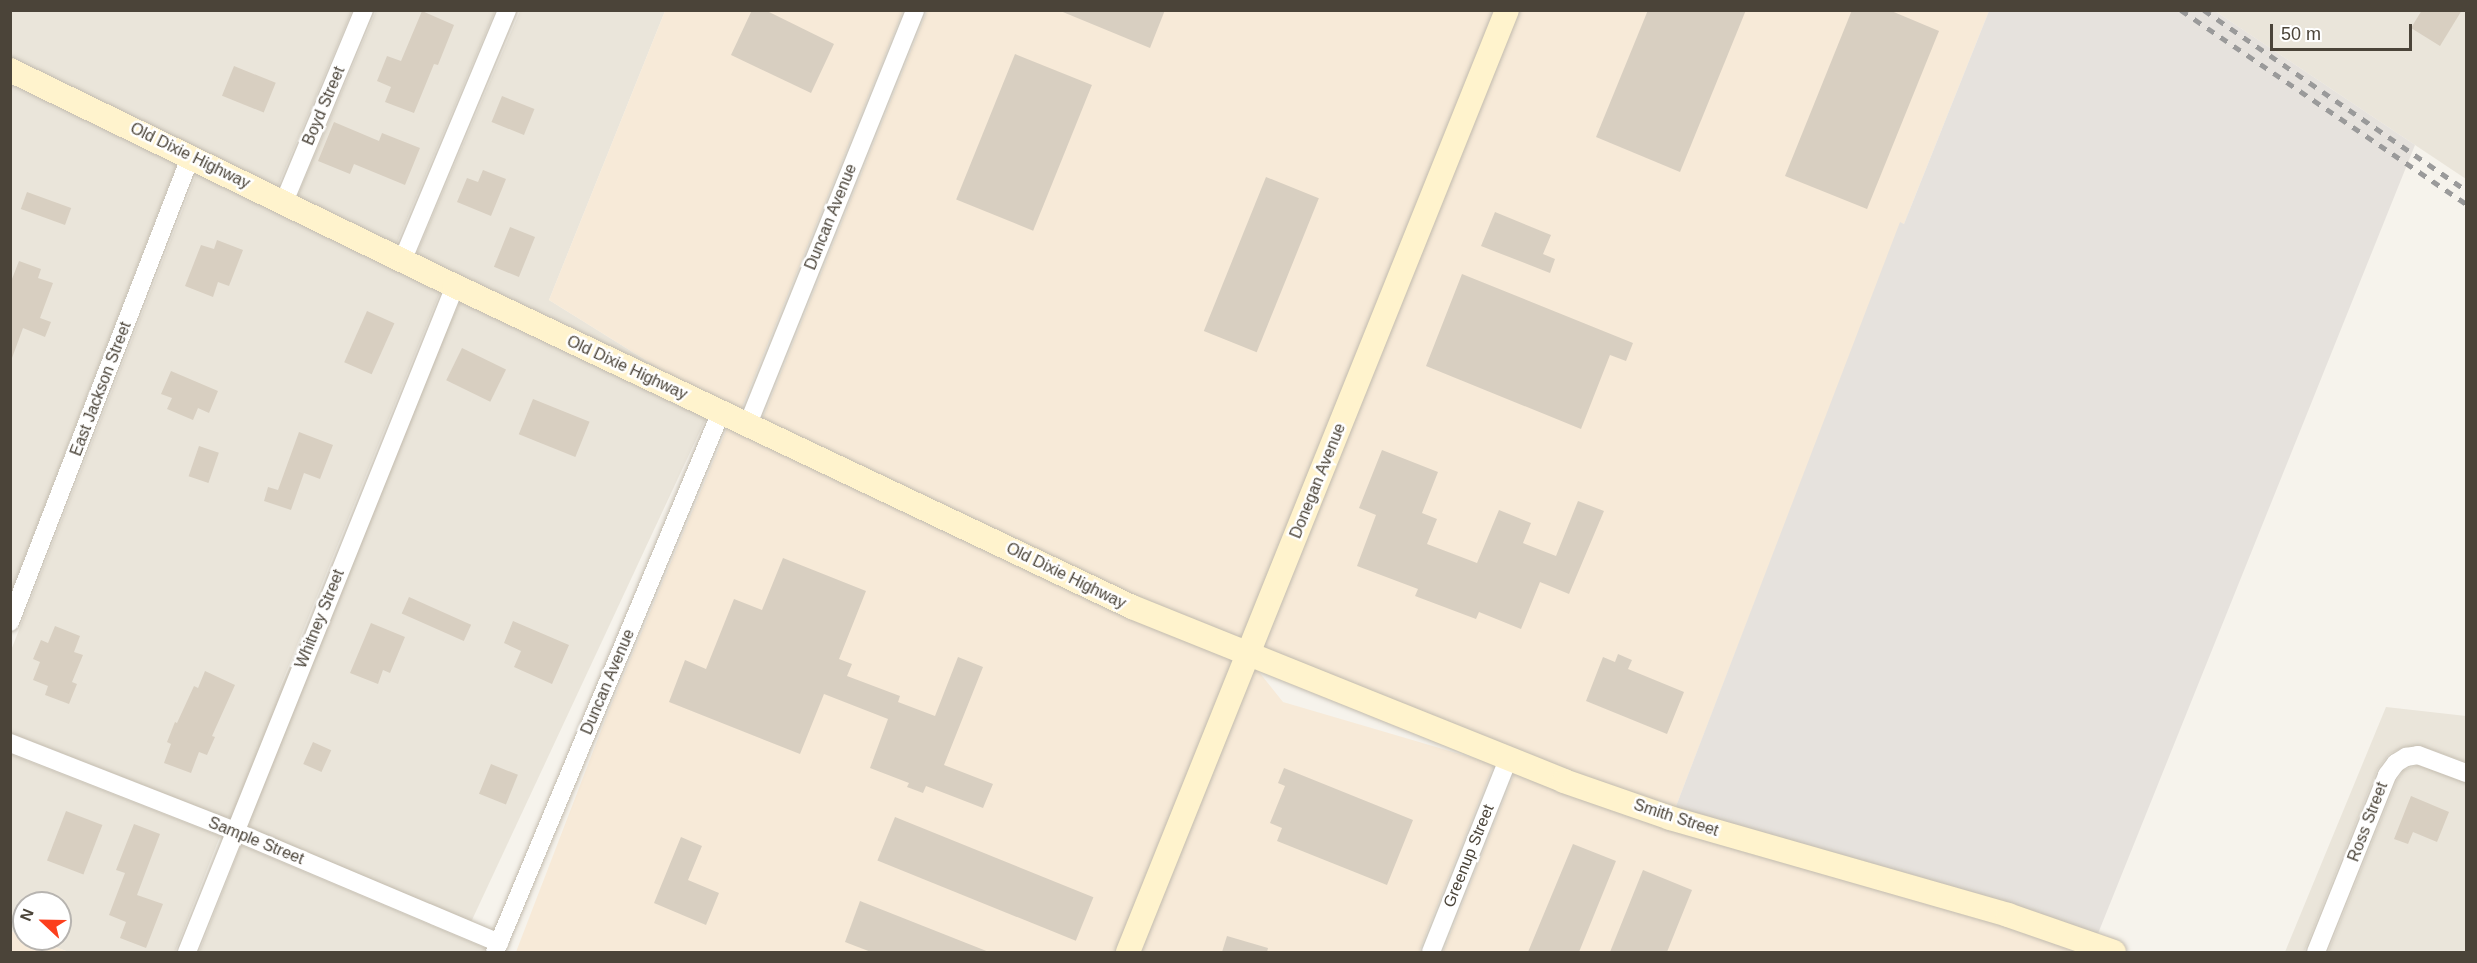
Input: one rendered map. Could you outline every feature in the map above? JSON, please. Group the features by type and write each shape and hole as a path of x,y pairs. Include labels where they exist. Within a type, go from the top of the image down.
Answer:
{"street":[{"name":"Boyd Street","path":"284,202 364,10"},
{"path":"403,259 507,10"},
{"name":"Duncan Avenue","path":"748,424 915,10"},
{"name":"Donegan Avenue","path":"1128,952 1507,10"},
{"name":"Old Dixie Highway","path":"10,70 455,286 1132,607 1249,654"},
{"name":"East Jackson Street","path":"10,622 191,156"},
{"name":"Whitney Street","path":"187,952 455,286"},
{"name":"Duncan Avenue","path":"497,948 721,412"},
{"name":"Smith Street","path":"1249,654 1508,759 1670,818 2008,915 2114,952"},
{"name":"Sample Street","path":"10,743 234,831 497,948"},
{"name":"Ross Street","path":"2316,952 2387,775 2396,763 2406,757 2418,755 2466,773"},
{"name":"Greenup Street","path":"1431,952 1508,759"}],"shaded area":[{"path":"10,11 352,11 277,188 11,59"},
{"path":"376,11 495,11 396,245 297,197"},
{"path":"520,11 665,11 549,300 684,384 416,255"},
{"path":"665,11 903,11 741,410 684,384 549,300"},
{"path":"927,11 1495,11 1242,640 1136,598 762,420"},
{"path":"1519,11 1989,11 1904,224 1901,223 1675,809 1567,772 1263,649"},
{"path":"1989,11 2215,11 2415,145 2097,936 1675,809 1900,222 1904,224"},
{"path":"2215,11 2466,11 2466,179 2415,145"},
{"path":"11,81 178,161 11,592"},
{"path":"198,170 441,290 227,818 11,733 10,653"},
{"path":"461,300 708,415 468,929 221,814"},
{"path":"728,426 1255,667 1283,702 1494,764 1419,952 1140,952 1216,765 1170,820 1116,952 516,952 607,715"},
{"path":"2386,707 2466,716 2466,762 2421,746 2404,747 2389,754 2377,770 2304,952 2285,952"},
{"path":"10,754 220,836 175,952 66,951 72,951 72,891 12,891 11,931"},
{"path":"2418,765 2466,783 2466,952 2328,952 2397,780 2404,770"},
{"path":"1515,772 2005,925 2085,952 1443,952"},
{"path":"241,845 485,948 483,952 199,952"},
{"path":"10,931 12,932 12,951 69,952 11,952"}],"building":[{"path":"752,10 765,10 834,44 811,93 731,55"},
{"path":"1058,10 1165,10 1150,48"},
{"path":"1648,10 1746,10 1680,172 1596,137"},
{"path":"1852,10 1889,10 1939,31 1867,209 1785,176"},
{"path":"2422,10 2462,10 2440,46 2411,28"},
{"path":"422,11 454,25 438,65 434,64 414,113 385,102 391,87 377,81 387,56 401,61"},
{"path":"1015,54 1092,85 1033,231 956,200"},
{"path":"234,66 276,83 264,113 222,96"},
{"path":"502,96 534,109 524,135 492,122"},
{"path":"334,122 379,141 382,133 420,148 405,185 354,164 350,174 318,161"},
{"path":"483,170 506,179 491,216 457,202 467,178 478,182"},
{"path":"1266,177 1319,198 1257,352 1204,331"},
{"path":"27,192 71,208 65,225 21,209"},
{"path":"1495,212 1551,235 1543,254 1555,259 1550,273 1481,246"},
{"path":"510,227 535,237 519,277 494,267"},
{"path":"217,240 243,250 229,286 218,282 213,297 185,286 201,245 214,249"},
{"path":"19,261 41,269 38,278 53,283 40,318 51,322 45,337 23,328 12,358 10,284"},
{"path":"1462,274 1633,343 1626,361 1610,355 1581,429 1426,366"},
{"path":"367,311 394,323 372,374 344,362"},
{"path":"462,348 506,369 490,402 446,380"},
{"path":"171,371 218,391 209,413 198,408 193,420 167,409 172,398 161,394"},
{"path":"533,399 590,422 575,457 519,434"},
{"path":"299,432 333,445 320,479 304,473 291,510 264,501 268,487 278,490"},
{"path":"199,446 219,453 208,483 189,476"},
{"path":"1382,450 1438,472 1422,513 1437,519 1427,544 1477,563 1499,510 1531,523 1523,543 1556,556 1578,501 1604,511 1569,594 1540,582 1521,629 1479,612 1476,619 1415,596 1418,589 1357,566 1376,515 1359,508"},
{"path":"783,558 866,591 839,659 852,664 847,676 900,696 898,702 935,716 958,657 983,667 944,765 993,784 983,808 926,786 923,793 907,787 909,783 870,768 888,719 824,694 800,754 669,702 685,660 706,669 734,599 762,610"},
{"path":"409,597 471,625 464,641 402,613"},
{"path":"513,621 569,645 552,684 514,667 521,651 504,643"},
{"path":"371,623 405,637 390,673 383,670 378,684 350,673"},
{"path":"55,626 80,636 74,652 83,655 72,682 77,684 69,704 45,695 48,686 33,680 40,662 33,659 41,640 48,643"},
{"path":"1618,654 1632,660 1628,669 1684,692 1667,734 1586,701 1603,657 1615,662"},
{"path":"205,671 235,685 212,736 215,737 207,755 199,752 191,773 164,763 171,744 167,742 175,722 177,723 194,686 198,688"},
{"path":"313,742 331,750 322,772 303,764"},
{"path":"491,764 518,775 506,805 479,794"},
{"path":"1284,768 1413,820 1387,885 1277,841 1282,828 1270,823 1285,786 1278,783"},
{"path":"2411,796 2449,812 2437,842 2413,832 2408,844 2394,839"},
{"path":"66,811 102,825 83,874 47,860"},
{"path":"895,817 1093,897 1076,941 877,861"},
{"path":"134,824 160,834 137,895 163,904 146,948 120,938 126,922 109,915 125,873 116,870"},
{"path":"681,837 702,846 688,880 719,893 706,925 654,903"},
{"path":"1573,844 1616,861 1579,952 1528,952"},
{"path":"1643,870 1692,890 1667,952 1610,952"},
{"path":"860,901 989,952 871,952 845,942"},
{"path":"1227,936 1268,948 1267,952 1222,952"}],"railway":[{"path":"2181,10 2466,204"},
{"path":"2204,10 2466,190"}]}
